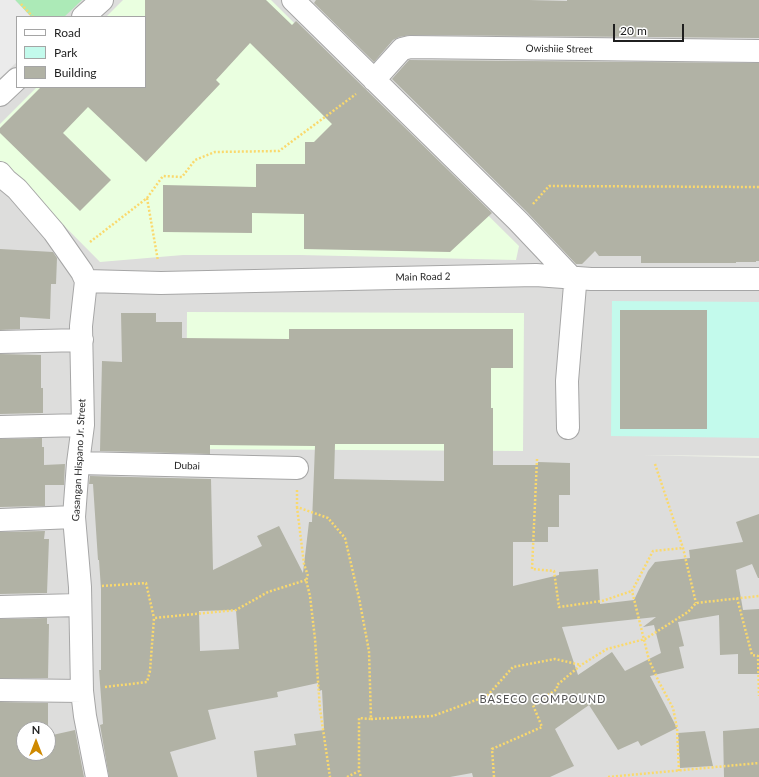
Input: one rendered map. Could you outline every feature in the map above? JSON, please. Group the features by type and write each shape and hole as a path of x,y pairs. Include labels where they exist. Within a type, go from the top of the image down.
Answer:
{"street":[{"path":"84,16 102,0"},
{"path":"293,0 518,221 572,278 575,285 567,381 568,428"},
{"name":"Owishiie Street","path":"374,80 402,49 410,47 759,51"},
{"path":"0,95 16,80"},
{"path":"0,173 6,180 8,193 54,232 72,256 86,281"},
{"name":"Main Road 2","path":"86,281 162,283 536,275 591,279 759,279"},
{"name":"Gasangan Hispano Jr. Street","path":"86,281 81,326 83,425 78,463 74,517 79,596 82,691 85,716 97,777"},
{"path":"0,342 82,340"},
{"path":"0,427 83,425"},
{"name":"Dubai","path":"78,463 297,468"},
{"path":"0,520 74,517"},
{"path":"0,607 79,596"},
{"path":"0,690 82,691"}],"path":[{"path":"21,4 32,16"},
{"path":"72,256 147,198 163,176 182,177 195,160 215,152 279,151 374,80"},
{"path":"518,221 549,186 759,187"},
{"path":"147,198 162,283"},
{"path":"537,459 532,569 554,571 559,607 602,601 632,591"},
{"path":"655,464 683,548 696,603"},
{"path":"297,468 297,507 304,564 308,576 306,580 310,596 320,709 330,777"},
{"path":"297,507 328,518 345,538 359,598 369,652 371,719"},
{"path":"678,771 677,728 673,708 649,660 632,591 653,551 683,548"},
{"path":"154,618 236,610 268,592 306,580"},
{"path":"79,596 146,583 154,618 150,671 147,682 82,691"},
{"path":"494,777 492,749 542,727 533,705 557,689 557,685 581,665 607,649 645,639 688,612 696,603 759,596"},
{"path":"737,598 752,655 758,656 759,696"},
{"path":"361,777 359,771 359,718 371,719 433,716 487,696 512,667 555,659 581,665"},
{"path":"608,777 759,764"},
{"path":"347,777 359,771"}],"shaded area":[{"path":"0,0 759,0 759,456 643,455 759,458 759,777 0,777"},
{"path":"0,0 15,0 30,16 16,16 16,63 0,78"},
{"path":"123,0 271,0 519,246 516,260 300,255 183,255 100,262 0,161 0,124 36,88 146,88 146,16 107,16"},
{"path":"187,312 524,313 523,451 186,449"}],"green space":[{"path":"15,0 82,0 65,16 30,16"},
{"path":"612,301 759,302 759,438 611,436"}],"building":[{"path":"145,0 266,0 292,25 296,21 492,213 450,252 304,249 304,214 252,213 252,233 163,232 163,185 256,187 256,164 305,164 305,142 314,142 332,124 250,43 216,80 220,84 146,162 88,107 63,133 111,180 80,211 0,133 0,128 40,88 146,88"},
{"path":"316,0 759,0 759,38 410,35 393,40 374,62 314,3"},
{"path":"409,60 759,63 759,261 736,263 641,263 641,256 599,256 595,251 582,264 576,264 527,212 392,79"},
{"path":"0,249 53,252 57,258 56,284 51,284 50,319 20,317 20,329 0,330"},
{"path":"620,310 707,310 707,429 620,429"},
{"path":"121,313 156,313 156,322 182,322 182,338 289,339 289,329 513,329 513,368 491,368 493,465 538,465 538,462 570,463 570,495 559,495 559,527 548,527 548,542 513,542 513,586 559,575 559,572 598,569 600,604 634,600 648,571 655,562 690,558 689,550 743,542 736,522 759,514 759,578 752,564 736,570 743,610 759,609 759,674 738,674 738,654 720,655 719,615 678,622 684,646 679,647 684,668 650,676 677,728 641,746 638,741 618,750 589,705 555,729 574,766 550,777 473,777 472,773 450,777 257,777 254,751 296,745 294,734 324,730 322,690 319,691 318,683 277,692 278,697 208,710 216,739 170,752 178,777 109,777 100,725 103,724 99,670 101,670 101,589 93,484 89,484 90,476 211,479 213,570 262,546 257,536 279,526 303,573 309,522 312,522 315,446 210,445 210,454 100,451 102,361 122,362","holes":["335,444 444,444 444,481 334,479","236,610 239,649 200,651 199,611","656,617 643,627 654,625 661,653 625,671 612,652 578,675 562,627"]},
{"path":"0,354 41,355 43,413 0,414"},
{"path":"42,438 42,447 44,447 44,465 65,464 64,485 45,485 45,506 0,507 0,439"},
{"path":"45,531 44,539 49,539 47,593 0,594 0,532"},
{"path":"47,618 47,624 49,624 48,678 0,678 0,619"},
{"path":"0,702 48,703 48,721 16,721 16,761 56,761 56,734 75,730 84,777 0,777"},
{"path":"759,728 759,777 724,777 723,731"},
{"path":"705,731 713,766 680,768 678,733"}],"district":[{"name":"BASECO COMPOUND","path":"543,699"}]}
